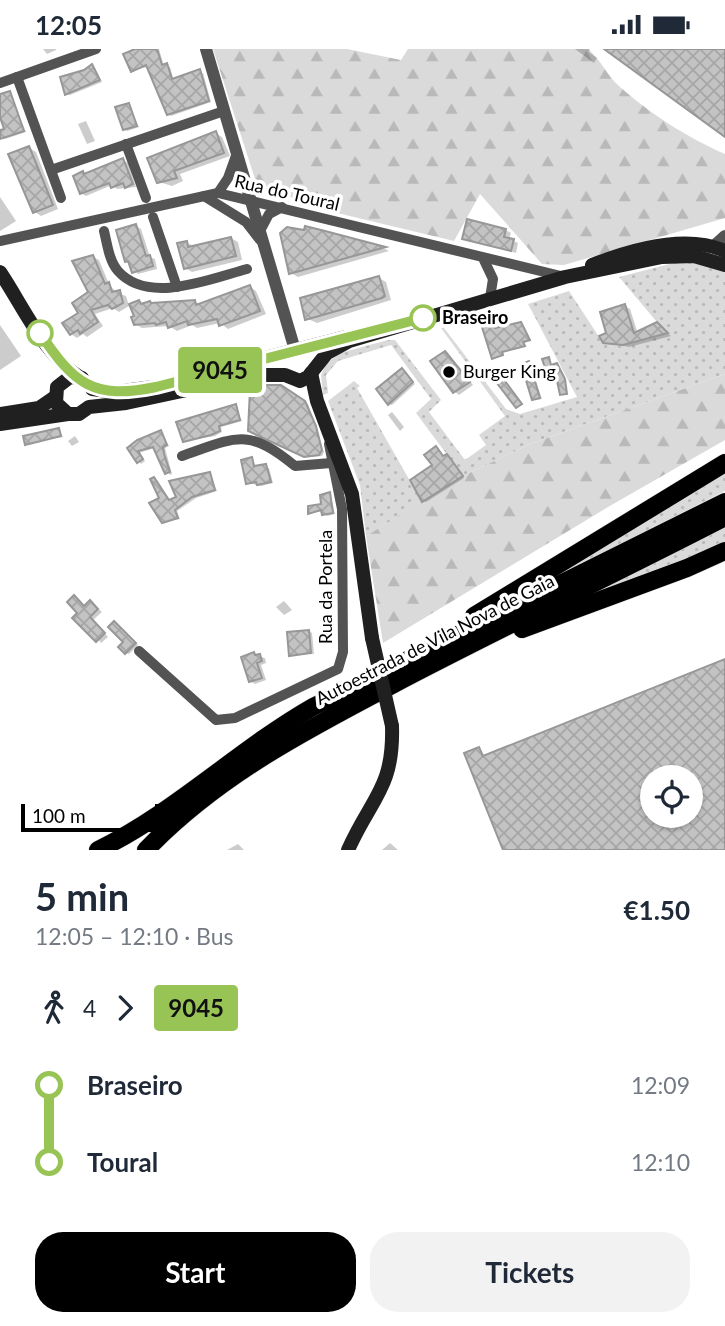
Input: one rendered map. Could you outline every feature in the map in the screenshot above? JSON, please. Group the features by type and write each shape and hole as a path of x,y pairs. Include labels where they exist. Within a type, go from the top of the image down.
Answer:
{"highway":[{"path":"394,665 725,463"},
{"name":"Autoestrada de Vila Nova de Gaia","path":"179,801 288,722 394,665 725,502"},
{"name":"Autoestrada de Vila Nova de Gaia","path":"178,822 219,786 258,759 440,660 725,517"},
{"path":"440,660 687,568 725,551"},
{"path":"98,850 179,801"},
{"path":"134,850 179,801"},
{"path":"146,850 178,822"},
{"path":"159,850 178,822"}],"main road":[{"path":"565,277 597,263 653,247 684,243 721,252"},
{"path":"0,414 39,408 70,377 116,393 143,390 329,341 361,336 565,277 662,257 721,252"},
{"path":"0,272 54,354 70,372 87,384 93,398 89,407"},
{"path":"0,424 79,414 89,407 126,403 248,376 305,379 327,353 361,336"},
{"path":"294,351 309,354 317,401 352,494 372,638 391,726 393,755 388,776 348,850"},
{"path":"294,351 282,366 290,378 317,401"},
{"path":"54,354 59,407 68,414"}],"street":[{"path":"0,83 96,49"},
{"path":"206,49 294,351"},
{"path":"17,77 61,198"},
{"path":"51,170 224,111"},
{"path":"126,144 146,198"},
{"path":"218,194 228,178 237,153"},
{"name":"Rua do Toural","path":"0,241 218,194 251,199 484,260 565,277"},
{"path":"204,196 246,222 264,246"},
{"path":"260,231 269,214 283,207"},
{"path":"153,217 177,287"},
{"path":"104,231 111,261 117,271 131,282 144,286 177,287 247,269"},
{"path":"484,260 493,279 490,298"},
{"name":"Rua da Portela","path":"139,650 216,720 234,718 338,669 342,652 342,509 331,463 329,444 332,437"},
{"path":"183,456 233,439 255,439 274,448 295,466 331,463"}],"green space":[{"path":"213,49 347,49 401,60 408,49 588,49 615,82 643,106 683,133 725,154 725,218 564,265 542,264 480,194 454,241 329,211 257,185"},
{"path":"681,261 707,264 725,272 725,374 530,444 463,476 416,413 431,399 391,345 338,361 326,375 328,393 323,395 321,375 326,364 340,353 395,340 441,400 429,412 465,460 486,445 479,435 505,416 441,328 444,328 506,409 520,414 577,397 528,304 569,291 603,343 623,345 667,334 619,277"},
{"path":"725,374 725,440 608,507 383,643 366,536 463,476 530,444"},
{"path":"354,381 360,386 357,388 422,502 366,536 360,485 328,401"},
{"path":"725,467 725,491 550,580 552,573"},
{"path":"725,523 725,544 693,559 556,609"}],"building":[{"path":"135,49 157,49 162,65 167,63 172,79 200,69 209,101 167,115 146,65 131,72 123,54"},
{"path":"604,49 725,49 725,137"},
{"path":"92,64 100,80 65,95 60,77 84,70"},
{"path":"10,91 24,131 0,139 0,130 4,129 0,117 0,94"},
{"path":"129,103 137,126 123,130 115,107"},
{"path":"216,131 224,153 174,171 177,178 157,183 147,158"},
{"path":"29,146 53,205 33,213 8,154"},
{"path":"123,158 133,184 125,188 123,183 111,188 109,183 80,194 73,176"},
{"path":"467,219 506,229 504,237 514,239 511,251 462,239"},
{"path":"136,224 146,256 150,255 153,266 132,273 128,261 125,262 116,230"},
{"path":"305,226 386,247 289,274 280,233 287,227 304,230"},
{"path":"231,237 236,256 184,269 177,243 187,241 188,247"},
{"path":"93,255 105,284 109,282 112,292 120,290 123,303 112,309 108,305 91,310 98,322 80,334 78,330 70,335 62,323 78,313 72,303 88,292 72,261"},
{"path":"379,276 385,296 382,298 305,320 300,298"},
{"path":"250,285 260,311 219,326 217,319 188,325 187,321 168,328 166,322 134,325 131,317 134,316 129,304 139,300 141,304 150,301 195,300 196,305"},
{"path":"625,304 634,333 657,322 668,333 623,345 603,343 599,336 606,333 600,312"},
{"path":"493,321 495,328 521,322 530,340 523,342 525,346 502,352 503,355 492,359 481,324"},
{"path":"445,351 470,382 453,393 430,361"},
{"path":"549,357 551,365 557,363 565,379 567,394 560,395 557,381 550,382 542,359"},
{"path":"529,361 540,398 532,400 521,364"},
{"path":"402,368 413,382 388,405 376,389"},
{"path":"502,377 522,404 516,408 496,382"},
{"path":"281,385 305,401 316,426 322,450 319,455 304,457 248,431 250,389"},
{"path":"236,404 240,420 219,426 220,431 211,435 183,442 176,422"},
{"path":"59,428 61,436 25,445 23,436"},
{"path":"161,430 167,445 163,447 170,472 165,474 153,447 138,451 143,459 137,463 127,448 137,440"},
{"path":"436,446 443,456 447,454 463,476 422,502 410,480 432,465 424,455"},
{"path":"252,457 254,466 266,464 271,482 246,484 241,460"},
{"path":"210,472 215,490 192,497 175,510 178,518 162,523 149,503 159,498 150,479 154,477 169,500 176,497 169,481"},
{"path":"330,492 333,513 322,515 321,510 308,514 308,506 321,504 320,495"},
{"path":"74,595 84,606 90,600 98,609 90,617 105,633 96,642 72,618 77,613 67,602"},
{"path":"114,621 136,643 125,654 118,647 123,642 108,627"},
{"path":"309,630 311,653 289,656 287,632"},
{"path":"254,652 255,655 260,654 262,661 257,663 262,678 249,682 241,657"},
{"path":"725,659 725,850 503,850 464,753 479,747 483,756"}],"bus line":[{"name":"9045","path":"40,333 70,372 86,381 92,389 116,393 156,387 423,318"}],"place":[{"name":"Braseiro","path":"423,318"},
{"name":"Burger King","path":"449,372"}]}
